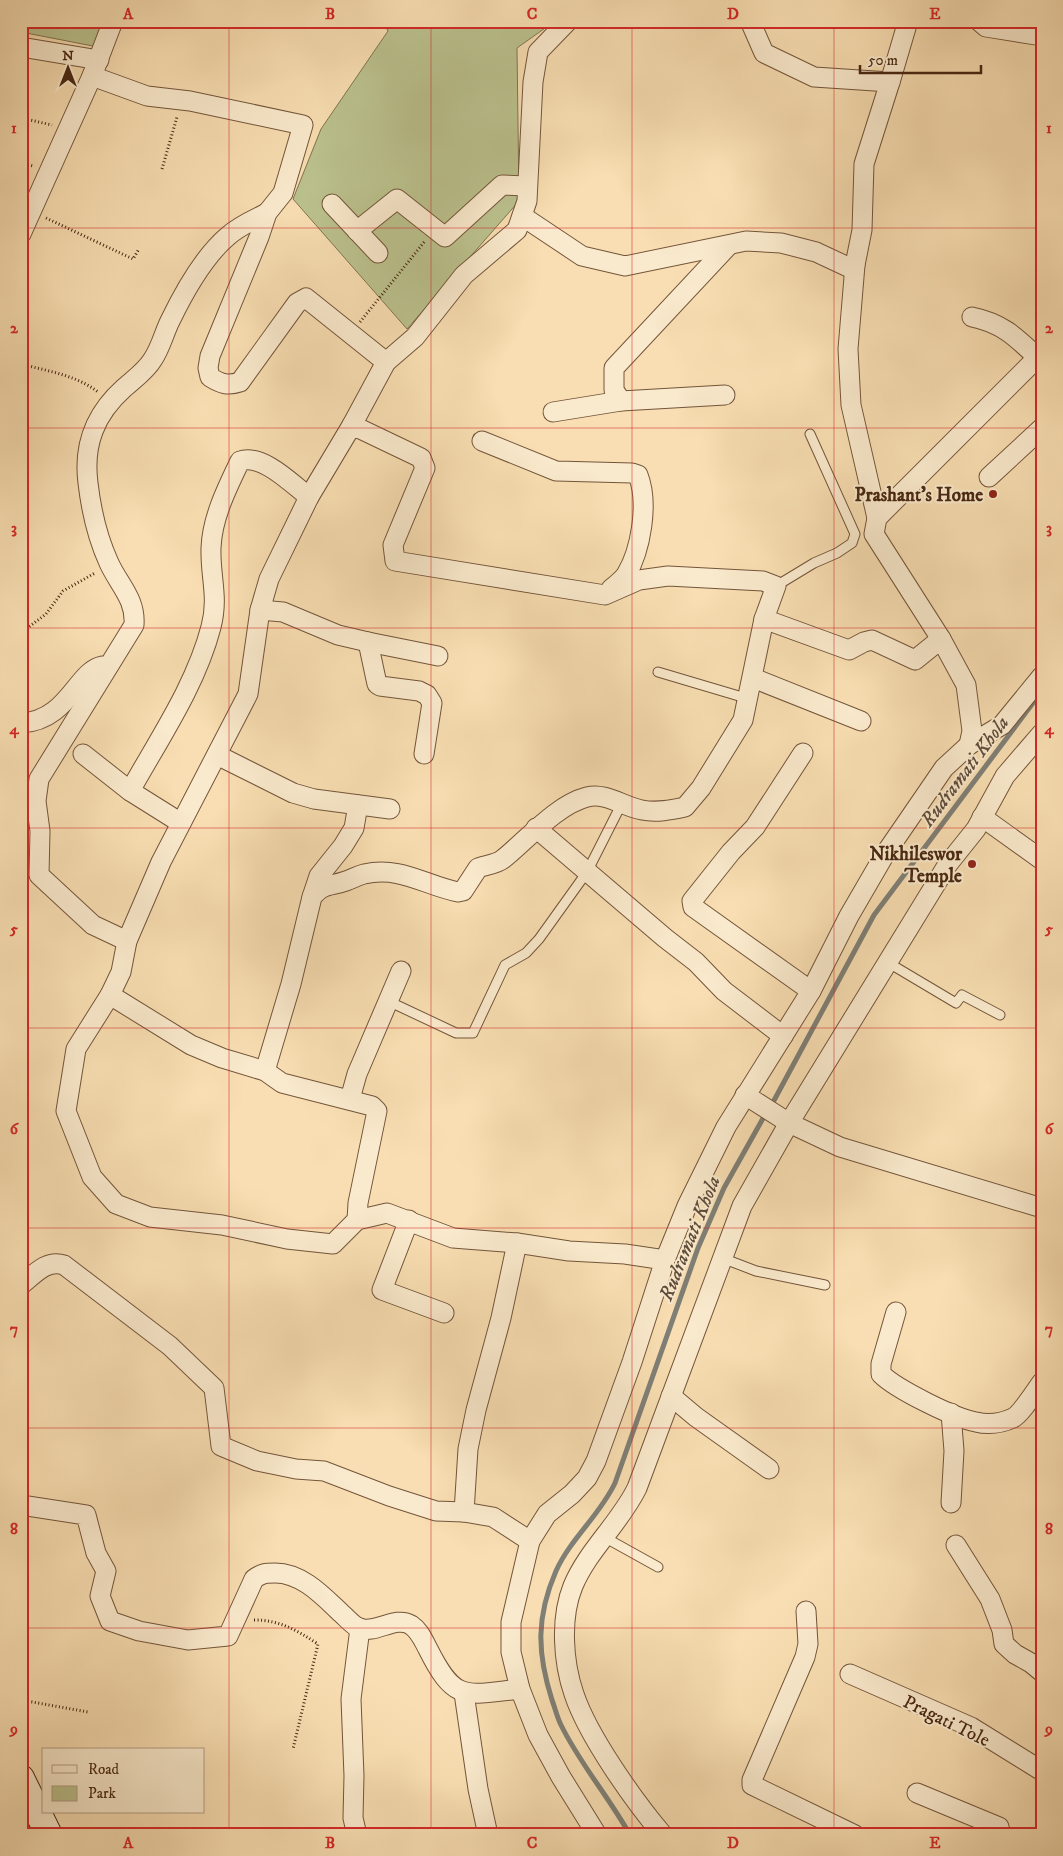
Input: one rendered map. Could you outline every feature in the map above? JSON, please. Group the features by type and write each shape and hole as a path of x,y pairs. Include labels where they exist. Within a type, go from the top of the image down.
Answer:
{"main road":[{"path":"21,1778 49,1835"}],"street":[{"path":"21,234 96,68 113,21"},
{"path":"568,21 538,52 533,82 527,201 517,230 464,275 415,337 386,362 352,425 309,497 269,579 260,610 248,694 181,823 127,941 121,972 110,995 76,1049 66,1111 92,1176 116,1204 150,1217 222,1225 288,1239 333,1244 357,1220 387,1212 453,1238 517,1243 569,1251 626,1254 665,1260"},
{"path":"750,21 764,53 814,77 890,82"},
{"path":"908,21 864,164 862,230 855,265 848,349 851,405 877,518 874,534 941,639 966,685 972,731 969,745"},
{"path":"979,21 986,27 1042,36"},
{"path":"21,47 96,68 147,96 302,125 283,193 267,213 260,237 210,356 208,368 210,378 221,384 231,385 240,382 301,300 311,301 350,335 386,362"},
{"path":"357,231 397,199 445,237 502,185 528,186"},
{"path":"332,204 378,253"},
{"path":"127,941 93,925 42,881 38,870 40,831 36,801 39,779 134,625 135,613 131,599 110,565 96,523 88,483 87,468 90,437 97,418 110,401 154,359 170,321 189,287 210,257 227,237 245,224 267,213"},
{"path":"522,216 582,256 626,266 746,242 781,243 816,252 848,267 855,265"},
{"path":"621,401 614,390 614,368 729,245"},
{"path":"877,518 1038,363 1006,329 987,320 972,317"},
{"path":"553,412 621,401 725,395"},
{"path":"312,897 321,887 345,882 362,874 385,871 400,873 448,890 463,891 478,868 502,860 536,828 577,800 588,796 601,796 642,810 662,811 684,807 701,788 743,720 749,699 764,619 776,586 763,581 668,576 639,580 605,594 395,561 393,545 425,468 425,462 421,458 352,425"},
{"path":"989,477 1042,428"},
{"path":"482,441 556,471 632,473 638,475 642,484 642,519 638,550 625,577 605,594"},
{"path":"130,791 179,703 203,653 212,626 216,597 211,547 214,526 240,461 248,458 264,464 309,497"},
{"path":"260,610 283,612 338,635 438,656"},
{"path":"764,619 850,650 872,640 914,660 941,639"},
{"path":"368,642 377,684 419,691 427,694 432,703 424,754"},
{"path":"21,723 30,723 61,707 94,669 100,666 108,666"},
{"path":"597,1835 561,1777 538,1735 520,1689 510,1652 510,1622 530,1541 547,1514 572,1494 586,1478 596,1461 632,1362 665,1260 687,1206 751,1099 782,1036 811,991 849,916 885,854 944,768 969,745 1002,725 1042,676"},
{"path":"753,678 862,721"},
{"path":"663,1835 644,1813 595,1737 574,1694 565,1641 568,1603 579,1573 624,1512 637,1488 721,1258 742,1206 785,1120 948,864 976,829 1005,776 1042,733"},
{"path":"803,752 755,827 731,852 692,901 693,907 811,991"},
{"path":"83,754 130,791 181,823"},
{"path":"217,755 293,793 390,809"},
{"path":"264,1072 291,984 312,897 319,876 343,846 354,828 358,805"},
{"path":"982,817 1042,860"},
{"path":"536,828 665,938 696,962 724,991 782,1036"},
{"path":"350,1099 356,1074 402,971"},
{"path":"110,995 191,1045 264,1072 282,1082 372,1106 377,1111 358,1203 357,1220"},
{"path":"751,1099 785,1120 840,1147 1042,1208"},
{"path":"409,1220 382,1290 444,1313"},
{"path":"464,1512 468,1449 476,1410 501,1318 517,1243"},
{"path":"21,1285 45,1266 56,1263 64,1266 170,1346 214,1388 221,1446 257,1461 296,1469 324,1470 389,1496 436,1511 464,1512 493,1517 530,1541"},
{"path":"896,1312 881,1364 881,1374 890,1384 951,1413 975,1422 994,1423 1015,1417 1042,1382"},
{"path":"671,1396 696,1417 769,1469"},
{"path":"951,1413 954,1451 951,1503"},
{"path":"21,1505 86,1515 96,1553 106,1571 100,1596 110,1621 139,1631 188,1640 228,1636 254,1579 262,1573 282,1573 294,1576 317,1590 360,1628 370,1629 399,1622 410,1624 420,1633 437,1668 450,1686 464,1693 481,1694 520,1689"},
{"path":"956,1545 990,1599 1002,1630 1004,1644 1015,1654 1042,1672"},
{"path":"806,1611 808,1644 805,1657 755,1772 752,1785 855,1835"},
{"path":"357,1835 353,1818 354,1776 351,1699 360,1628"},
{"name":"Pragati Tole","path":"850,1674 971,1727 1042,1771"},
{"path":"464,1693 478,1789 488,1835"},
{"path":"917,1793 999,1827 1001,1835"}],"lane":[{"path":"776,586 814,563 837,553 852,543 855,534 810,434"},
{"path":"658,672 749,699"},
{"path":"388,1001 456,1033 473,1032 504,965 526,953 539,939 587,872 622,803"},
{"path":"886,962 956,1003 962,995 1000,1015"},
{"path":"721,1258 756,1271 825,1285"},
{"path":"604,1537 658,1567"}],"path":[{"path":"162,169 181,101"},
{"path":"21,118 68,128"},
{"path":"31,212 79,232 133,259 139,249"},
{"path":"350,335 434,229"},
{"path":"21,364 88,384 110,401"},
{"path":"21,633 46,614 63,591 110,565"},
{"path":"236,1621 272,1620 297,1631 318,1644 293,1749"},
{"path":"21,1700 88,1712"}],"green space":[{"path":"21,21 112,21 103,48 21,32"},
{"path":"383,21 555,21 517,48 519,201 407,329 293,199 321,129 388,31"}],"waterway":[{"name":"Rudramati Khola","path":"771,1106 874,915 1042,691"},
{"name":"Rudramati Khola","path":"630,1835 577,1753 558,1719 547,1683 541,1651 542,1620 545,1604 549,1588 562,1559 602,1506 615,1483 698,1248 724,1188 766,1113"}],"place":[{"name":"Prashant's Home","path":"993,494"},
{"name":"Nikhileswor Temple","path":"972,864"}]}
